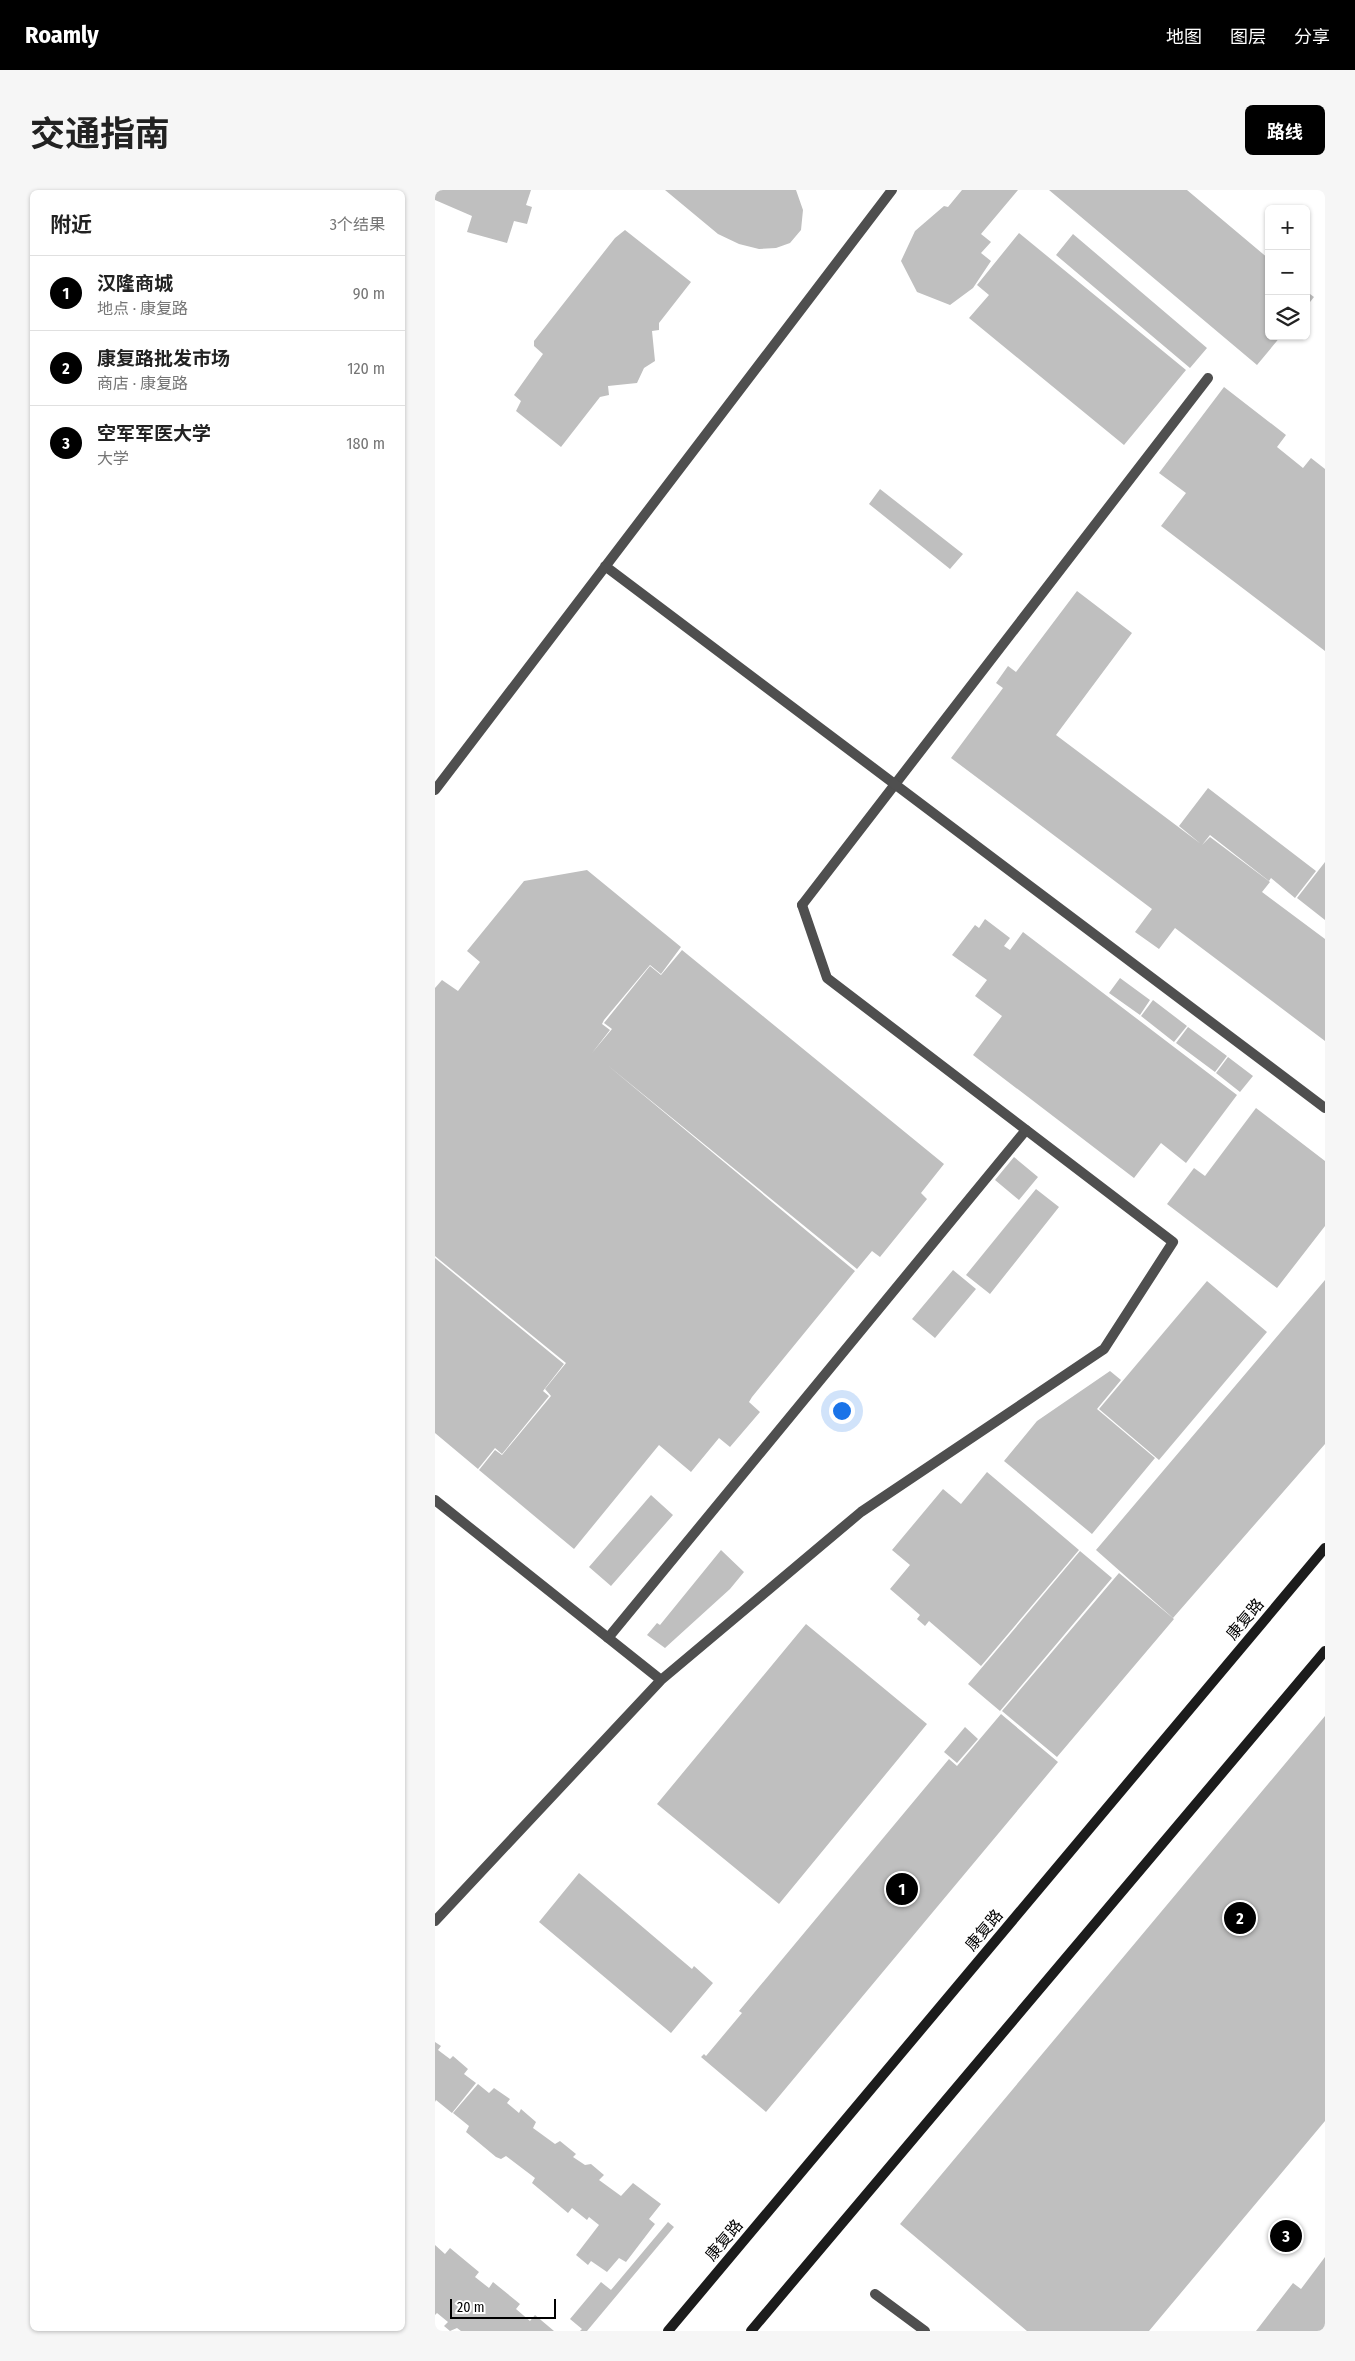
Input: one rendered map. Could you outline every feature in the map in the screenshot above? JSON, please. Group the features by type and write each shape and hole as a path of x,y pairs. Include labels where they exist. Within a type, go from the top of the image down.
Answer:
{"main road":[{"name":"康复路","path":"668,2331 1325,1548"},
{"path":"751,2331 1325,1651"}],"street":[{"path":"435,790 892,190"},
{"path":"435,1921 661,1680 861,1512 1104,1349 1173,1242 827,978 802,905 1208,378"},
{"path":"605,566 1325,1108"},
{"path":"608,1638 1026,1130"},
{"path":"435,1500 661,1680"},
{"path":"875,2294 925,2331"}],"building":[{"path":"435,190 531,190 526,205 532,207 527,224 514,221 507,243 467,232 472,216 435,200"},
{"path":"665,190 796,190 803,210 801,230 790,243 776,248 759,249 739,244 718,234"},
{"path":"962,190 1018,190 981,234 991,242 981,253 991,261 973,288 950,305 917,292 901,261 915,231 944,206 948,207"},
{"path":"1049,190 1187,190 1265,256 1265,340 1278,340 1257,365"},
{"path":"625,230 691,282 659,323 659,330 652,331 655,361 644,368 637,383 608,386 609,395 600,397 561,447 516,411 521,401 514,395 543,354 534,346 534,341 615,238"},
{"path":"1019,233 1186,370 1124,445 969,318 989,295 977,285"},
{"path":"1073,234 1207,348 1190,368 1056,255"},
{"path":"1310,294 1314,297 1310,302"},
{"path":"1224,387 1286,435 1277,447 1303,468 1311,458 1325,469 1325,651 1161,526 1186,493 1159,473"},
{"path":"880,489 963,554 950,569 869,504"},
{"path":"1077,591 1132,633 1056,735 1201,844 1179,826 1208,788 1316,871 1295,898 1271,878 1269,881 1210,835 1202,845 1210,837 1270,882 1262,892 1325,939 1325,1041 1175,928 1159,949 1135,932 1152,909 951,758 1003,688 996,683 1008,666 1016,672"},
{"path":"1325,862 1325,920 1297,898"},
{"path":"587,870 681,947 661,974 650,965 604,1020 602,1024 610,1030 592,1053 612,1029 604,1023 650,966 661,975 682,950 944,1164 921,1193 927,1199 880,1257 872,1251 857,1269 606,1064 855,1271 752,1397 749,1402 760,1412 730,1447 719,1438 691,1472 659,1445 574,1549 479,1470 495,1450 502,1455 551,1396 545,1389 566,1363 435,1256 435,988 442,980 458,991 480,962 467,951 524,881"},
{"path":"985,919 1010,938 1004,946 1010,950 1023,932 1237,1095 1186,1163 1161,1143 1134,1178 973,1055 1002,1016 975,996 987,980 952,955 975,925 979,928"},
{"path":"1120,978 1150,1000 1140,1015 1109,993"},
{"path":"1153,1000 1187,1026 1174,1042 1141,1016"},
{"path":"1188,1027 1227,1056 1215,1072 1176,1043"},
{"path":"1228,1057 1253,1076 1240,1092 1216,1073"},
{"path":"1256,1108 1325,1161 1325,1226 1277,1288 1167,1204 1194,1168 1205,1176"},
{"path":"1014,1157 1038,1177 1019,1200 995,1180"},
{"path":"1036,1189 1059,1207 990,1294 966,1275"},
{"path":"435,1258 564,1364 543,1391 549,1396 502,1454 495,1448 478,1469 435,1433"},
{"path":"953,1270 976,1289 935,1338 912,1319"},
{"path":"1325,1280 1325,1444 1173,1618 1096,1550"},
{"path":"1207,1281 1267,1332 1159,1460 1099,1409"},
{"path":"1110,1371 1121,1380 1097,1409 1155,1458 1092,1534 1004,1461 1037,1421"},
{"path":"987,1472 1079,1550 981,1666 929,1621 925,1626 917,1619 920,1615 890,1589 910,1565 892,1550 943,1489 961,1504"},
{"path":"651,1495 673,1515 611,1586 589,1567"},
{"path":"721,1550 744,1572 730,1589 665,1648 647,1635 657,1623 660,1625"},
{"path":"1080,1551 1112,1578 1000,1711 968,1684"},
{"path":"1119,1573 1174,1619 1057,1757 1002,1711"},
{"path":"806,1624 927,1724 779,1904 657,1804"},
{"path":"1001,1714 1058,1762 766,2112 701,2057 704,2054 706,2056 742,2013 739,2011 949,1759 957,1766"},
{"path":"1325,1716 1325,2121 1149,2331 1027,2331 900,2224"},
{"path":"965,1727 978,1739 957,1763 944,1752"},
{"path":"579,1873 692,1969 694,1966 713,1983 671,2033 539,1922"},
{"path":"435,2042 441,2046 438,2050 450,2059 453,2056 468,2069 464,2074 476,2083 452,2113 436,2100 435,2102"},
{"path":"478,2084 489,2093 494,2088 510,2099 507,2103 519,2113 521,2109 536,2122 533,2128 555,2144 560,2141 576,2154 573,2157 585,2165 591,2164 604,2175 599,2180 621,2196 633,2183 661,2204 649,2219 655,2224 626,2262 619,2258 607,2272 591,2261 588,2265 576,2255 599,2225 589,2217 587,2220 572,2208 568,2213 532,2183 535,2178 506,2156 501,2159 496,2157 466,2132 469,2126 453,2113"},
{"path":"668,2222 674,2227 587,2331 580,2331 582,2329 570,2319 601,2282 611,2290"},
{"path":"435,2245 445,2254 450,2248 479,2272 475,2277 489,2288 493,2282 520,2304 516,2309 530,2321 535,2315 554,2331 461,2331 457,2328 450,2331 444,2326 448,2322 437,2313 435,2315"},
{"path":"1325,2257 1325,2331 1256,2331 1293,2283 1301,2289"}],"place":[{"name":"汉隆商城","path":"902,1889"},
{"name":"康复路批发市场","path":"1240,1918"},
{"name":"空军军医大学","path":"1286,2236"}]}
